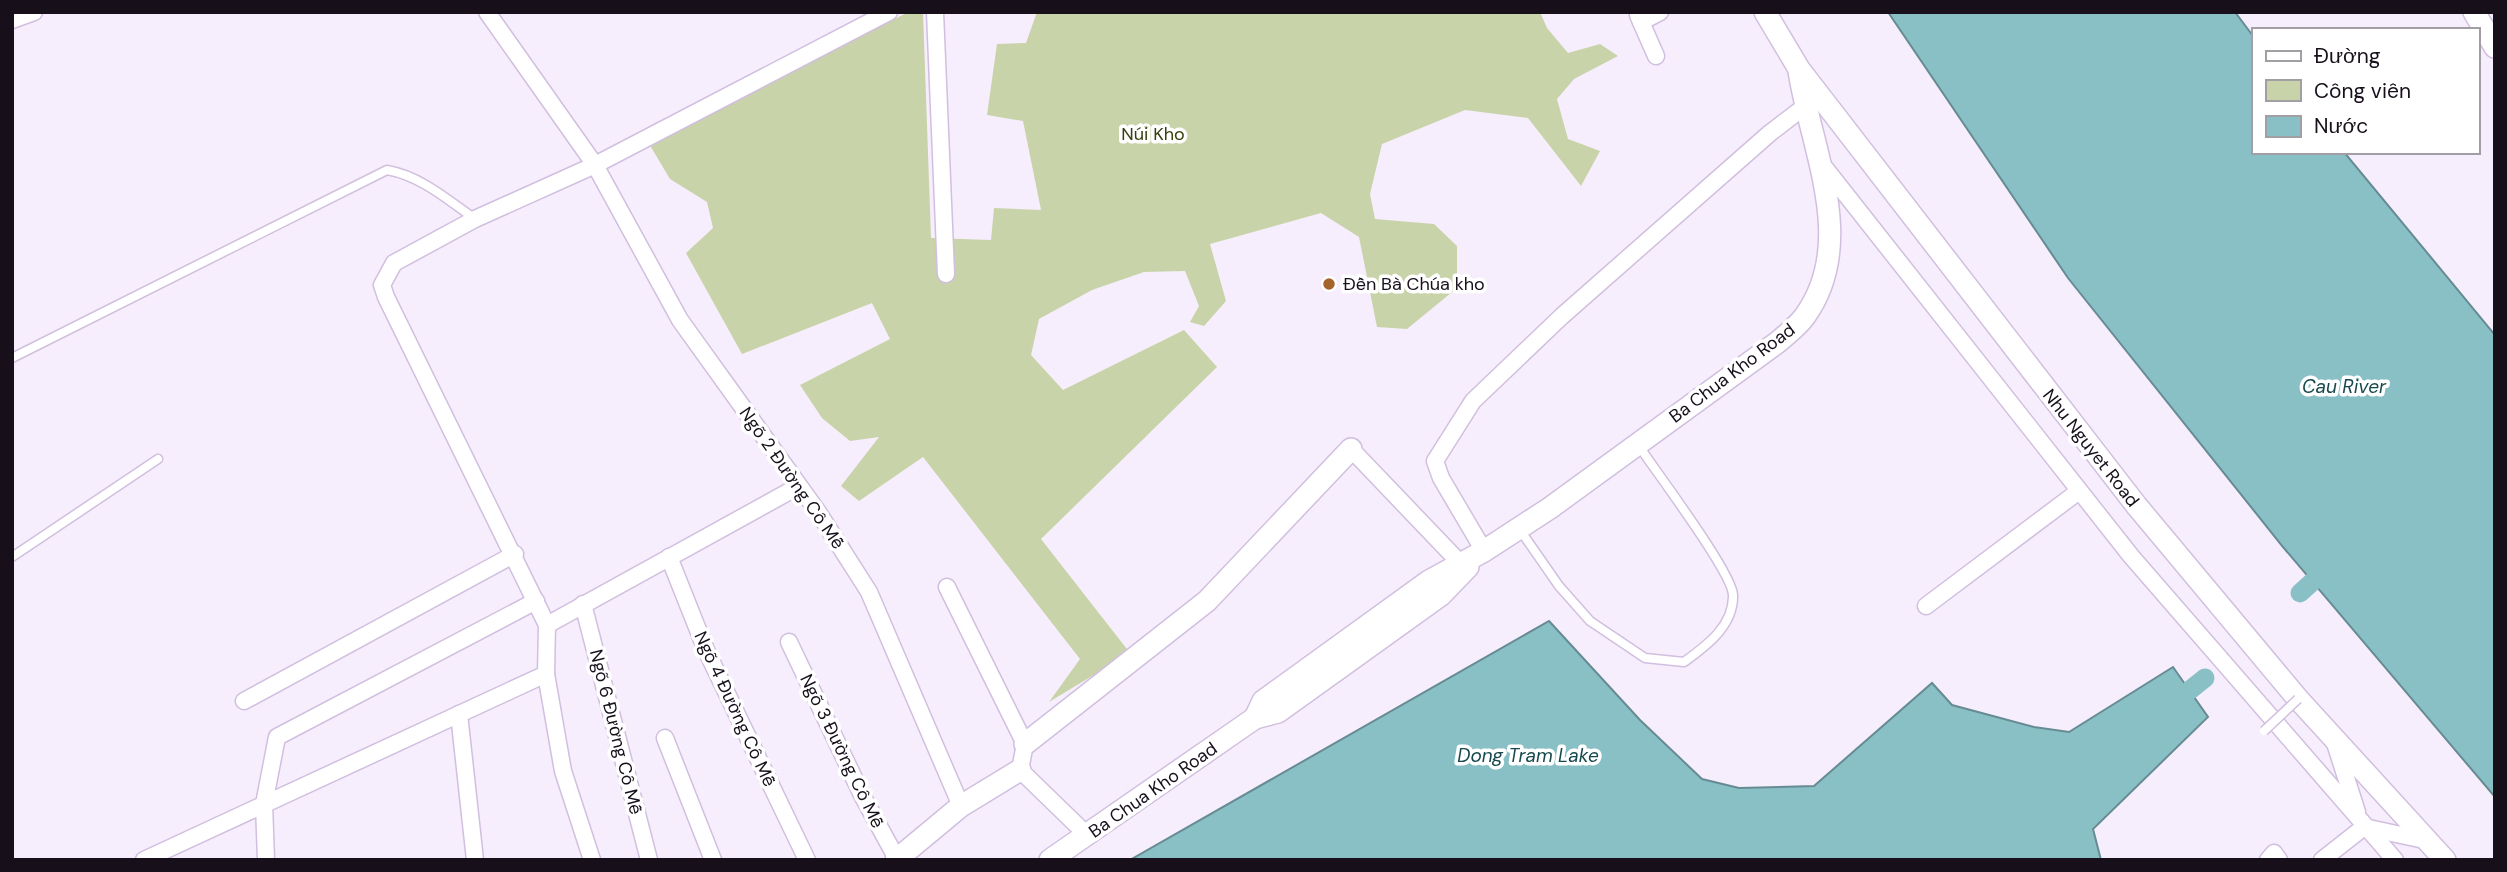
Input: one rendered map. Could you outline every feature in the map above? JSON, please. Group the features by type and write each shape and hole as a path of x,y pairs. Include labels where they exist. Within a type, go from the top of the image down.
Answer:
{"street":[{"path":"12,20 34,12"},
{"name":"Ngõ 2 Đường Cô Mễ","path":"487,12 595,165 680,320 799,486 869,592 961,806"},
{"path":"592,860 563,771 546,674 547,625 515,554 382,285 394,263 475,219 595,165 889,12"},
{"path":"935,12 946,274"},
{"path":"1656,56 1639,17 1660,12"},
{"name":"Nhu Nguyet Road","path":"1765,12 1799,69 2128,495 2298,699 2445,860"},
{"path":"2474,12 2495,47"},
{"name":"Ba Chua Kho Road","path":"1255,718 1263,701 1429,581 1519,528 1778,342 1804,318 1820,290 1828,263 1832,234 1819,161 1804,107 1799,69"},
{"path":"1484,551 1440,478 1435,461 1473,401 1562,316 1770,133 1804,107"},
{"name":"Nhu Nguyet Road","path":"1819,161 2079,491 2395,860"},
{"path":"1025,744 1207,601 1351,449 1461,564"},
{"path":"547,625 799,486"},
{"path":"1926,606 2079,491"},
{"name":"Ba Chua Kho Road","path":"1050,860 1255,718 1278,712 1441,595 1484,551"},
{"path":"244,701 515,554"},
{"name":"Ngõ 4 Đường Cô Mễ","path":"669,557 706,650 807,860"},
{"path":"896,859 961,806 1020,770 1025,744 947,587"},
{"path":"265,860 264,804 277,737 536,601"},
{"name":"Ngõ 6 Đường Cô Mễ","path":"583,604 649,860"},
{"name":"Ngõ 3 Đường Cô Mễ","path":"789,642 863,797 896,859"},
{"path":"144,860 546,674"},
{"path":"459,714 475,860"},
{"path":"665,738 713,860"},
{"path":"2334,739 2353,803 2364,827"},
{"path":"1020,770 1087,835"},
{"path":"2364,827 2429,841"},
{"path":"2322,860 2364,827"},
{"path":"2268,860 2274,853 2280,860"}],"lane":[{"path":"12,358 387,170 404,173 475,219"},
{"path":"1519,528 1559,586 1590,621 1645,658 1684,662 1711,643 1727,619 1733,594 1720,562 1637,443"},
{"path":"12,557 158,459"},
{"path":"2264,731 2298,699"}],"green space":[{"name":"Núi Kho","path":"909,12 923,12 931,238 991,240 994,208 1041,210 1023,121 987,115 997,44 1026,43 1037,12 1540,12 1547,28 1568,53 1600,44 1618,56 1574,79 1557,99 1568,139 1600,151 1581,186 1528,118 1465,110 1382,144 1370,194 1375,219 1434,224 1457,246 1457,288 1407,329 1377,327 1359,237 1321,213 1210,244 1226,301 1204,326 1190,322 1199,306 1185,271 1144,272 1092,290 1039,319 1031,355 1063,390 1184,330 1217,367 1041,539 1130,653 1049,702 1080,659 923,457 859,501 841,486 879,437 850,441 822,418 800,385 890,339 872,303 742,354 686,253 713,228 707,202 670,179 645,137"}],"water":[{"name":"Cau River","path":"1888,12 2235,12 2252,35 2252,154 2346,154 2495,335 2495,797 2283,547 2068,278"},
{"name":"Dong Tram Lake","path":"1549,621 1640,720 1702,779 1739,788 1814,786 1932,683 1952,705 2034,727 2069,732 2173,667 2208,717 2093,829 2101,860 1130,860"}],"waterway":[{"path":"2300,593 2331,565"},
{"path":"2190,690 2205,678"}],"place":[{"name":"Đền Bà Chúa kho","path":"1329,284"}]}
